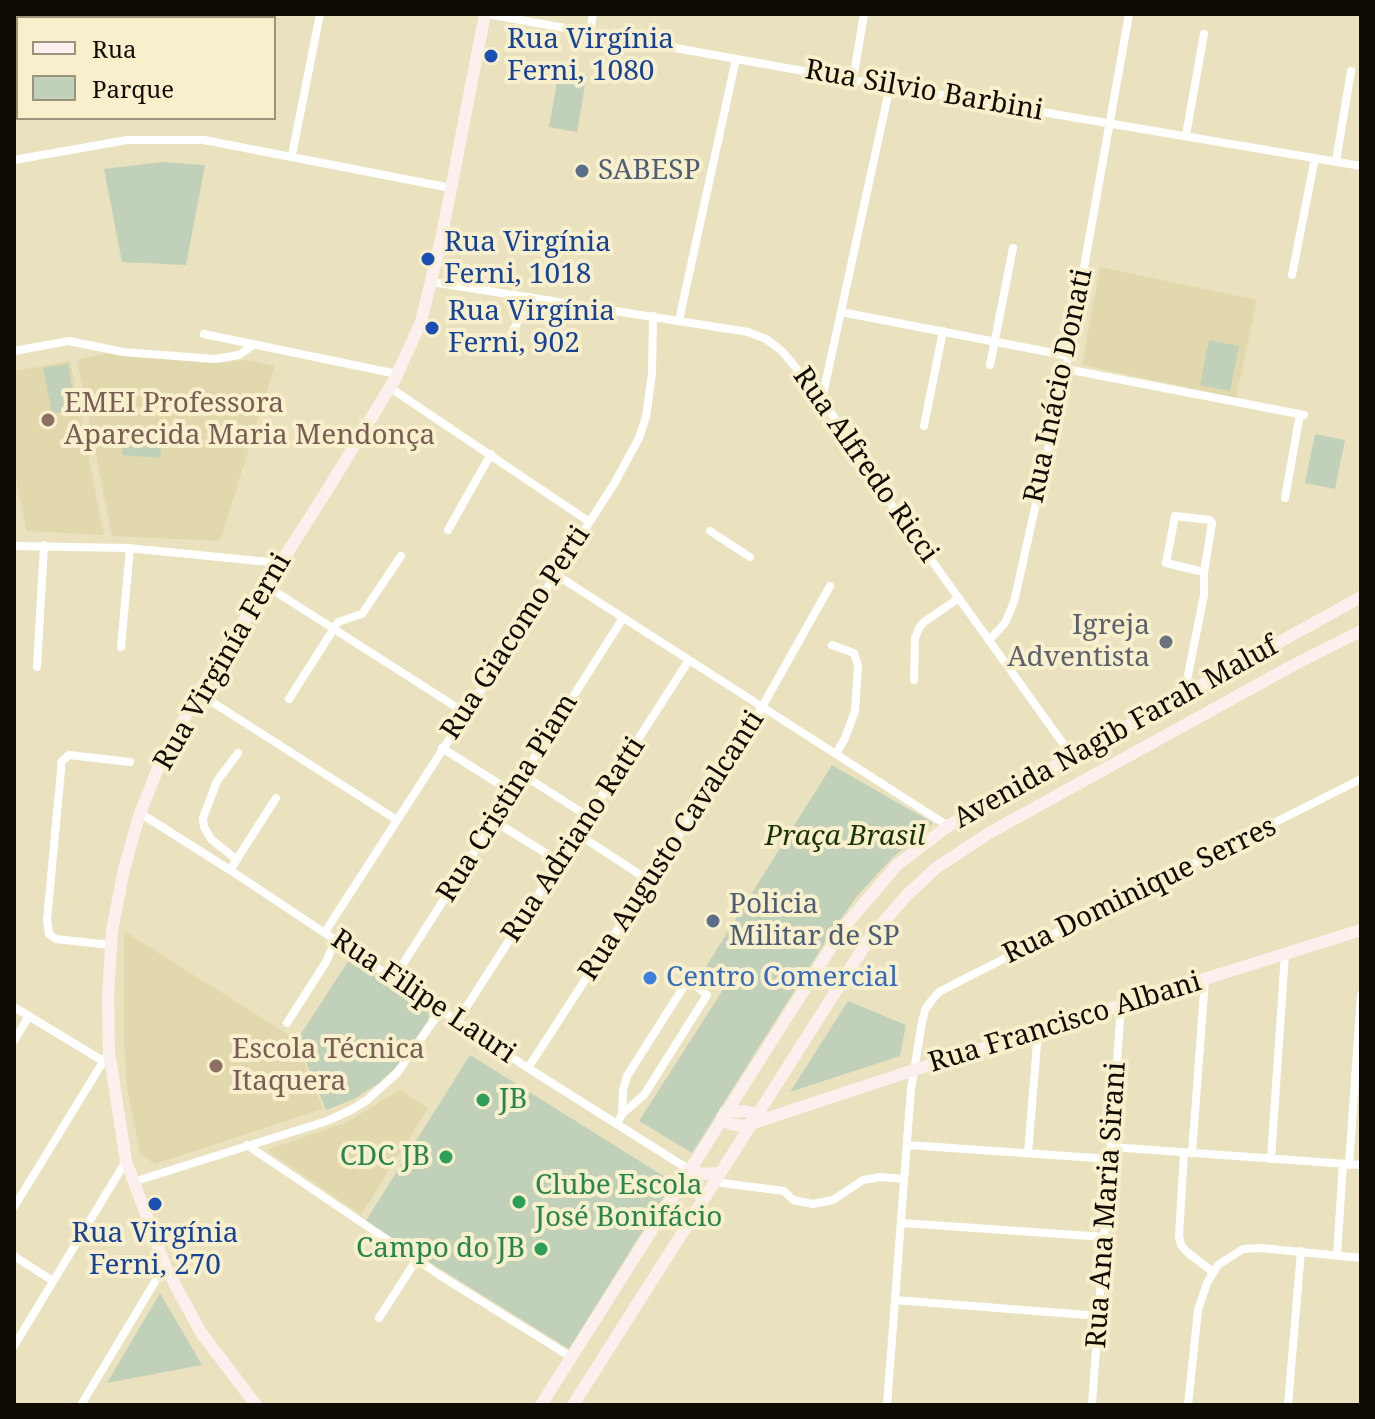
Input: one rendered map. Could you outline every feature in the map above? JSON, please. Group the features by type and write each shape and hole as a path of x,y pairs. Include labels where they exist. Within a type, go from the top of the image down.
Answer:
{"main road":[{"name":"Rua Virginía Ferni","path":"256,1405 202,1334 165,1265 126,1161 106,1057 111,945 123,874 140,813 159,766 198,693 397,374 421,322 432,282 486,14"},
{"name":"Avenida Nagib Farah Maluf","path":"541,1405 847,923 897,865 948,826 1361,597"},
{"name":"Avenida Nagib Farah Maluf","path":"573,1405 716,1178 759,1118 869,939 896,906 936,868 963,849 1288,668 1361,631"},
{"path":"1069,790 1082,774 1072,756"},
{"name":"Rua Francisco Albani","path":"724,1114 738,1127 1361,930"},
{"path":"688,1169 716,1178"},
{"path":"679,1185 694,1188 703,1199"}],"street":[{"path":"292,155 320,14"},
{"name":"Rua Silvio Barbini","path":"486,14 1361,166"},
{"path":"590,33 593,14"},
{"path":"853,80 864,14"},
{"name":"Rua Inácio Donati","path":"989,640 1005,623 1014,602 1069,356 1129,14"},
{"path":"1186,135 1204,34"},
{"path":"679,320 736,59"},
{"path":"1336,161 1351,71"},
{"path":"822,399 890,86"},
{"path":"14,160 127,140 204,140 451,188"},
{"path":"1292,275 1315,158"},
{"path":"990,365 1013,248"},
{"name":"Rua Alfredo Ricci","path":"432,282 679,320 748,332 766,339 782,351 822,399 889,501 1072,756"},
{"path":"510,337 530,297"},
{"path":"841,312 1069,356"},
{"name":"Rua Giacomo Perti","path":"325,932 633,451 646,417 652,374 653,316"},
{"path":"924,426 943,331"},
{"path":"204,334 397,374"},
{"path":"14,351 69,341 123,352 214,359 239,355 253,345"},
{"path":"1066,369 1251,407 1302,414 1285,498"},
{"path":"389,387 588,521"},
{"path":"448,530 491,454"},
{"path":"1184,695 1204,595 1204,572 1212,521 1175,516 1166,563 1204,572"},
{"path":"710,531 750,557"},
{"path":"37,667 44,545"},
{"path":"14,546 130,548 279,563"},
{"path":"121,647 130,548"},
{"path":"289,699 341,619 362,614 401,556"},
{"path":"555,574 948,826"},
{"path":"265,585 464,712"},
{"name":"Rua Augusto Cavalcanti","path":"528,1068 762,707 830,586"},
{"path":"914,680 915,638 919,628 959,598"},
{"name":"Rua Cristina Piam","path":"394,978 623,618"},
{"path":"832,645 854,653 858,666 855,711 836,754"},
{"name":"Rua Adriano Ratti","path":"458,1020 689,660"},
{"path":"198,693 397,820"},
{"path":"442,748 512,792"},
{"path":"237,860 211,839 203,818 217,781 238,753"},
{"path":"111,945 56,939 49,934 47,920 61,762 69,755 130,762"},
{"path":"523,775 589,817"},
{"name":"Rua Dominique Serres","path":"914,1070 925,1010 939,992 1361,779"},
{"path":"230,870 276,798"},
{"name":"Rua Filipe Lauri","path":"140,813 528,1068 688,1169"},
{"path":"494,821 560,862"},
{"path":"578,834 648,880"},
{"path":"287,1023 326,962 336,939"},
{"path":"1271,1159 1285,954"},
{"path":"1205,979 1179,1236 1187,1252 1213,1272"},
{"path":"617,1124 622,1114 644,1095 707,995 689,981 627,1076 622,1114"},
{"path":"1337,1255 1361,995"},
{"name":"Rua Ana Maria Sirani","path":"1092,1405 1121,1006"},
{"path":"14,1007 106,1057 14,1207"},
{"path":"133,1182 327,1121 367,1100 397,1073 441,1010"},
{"path":"14,1041 29,1016"},
{"path":"1028,1153 1038,1032"},
{"path":"887,1405 914,1070"},
{"path":"247,1145 571,1357"},
{"path":"907,1145 1111,1159"},
{"path":"1111,1147 1361,1165"},
{"path":"14,1346 126,1161"},
{"path":"716,1178 784,1191 793,1200 813,1204 833,1200 863,1180 881,1177 904,1179"},
{"path":"902,1223 1105,1237"},
{"path":"1188,1405 1198,1310 1213,1272 1230,1256 1243,1249 1301,1251 1361,1258"},
{"path":"1288,1405 1301,1251"},
{"path":"14,1256 53,1281"},
{"path":"379,1318 417,1259"},
{"path":"81,1405 165,1265"},
{"path":"895,1300 1100,1316"}],"shaded area":[{"path":"1100,267 1257,300 1236,398 1082,365"},
{"path":"108,353 223,363 246,360 275,366 220,541 112,536 77,360"},
{"name":"EMEI Professora Aparecida Maria Mendonça","path":"70,361 104,535 26,531 14,469 14,371"},
{"name":"Escola Técnica Itaquera","path":"124,931 295,1039 323,1109 155,1164 140,1154 127,1087"},
{"path":"400,1090 428,1108 361,1215 267,1150 347,1122"}],"green space":[{"path":"559,70 587,74 577,132 549,127"},
{"path":"162,162 205,165 186,265 122,262 104,169"},
{"path":"1209,340 1239,346 1230,391 1200,385"},
{"path":"68,364 76,410 52,414 43,368"},
{"path":"124,427 162,430 160,458 122,455"},
{"path":"1315,434 1345,440 1335,489 1305,483"},
{"name":"Praça Brasil","path":"832,765 933,823 893,857 858,895 692,1153 639,1121 726,985 704,970"},
{"path":"349,960 430,1011 428,1020 400,1063 379,1083 354,1099 326,1110 297,1040"},
{"path":"848,1001 906,1025 900,1056 790,1092"},
{"name":"Clube Escola José Bonifácio","path":"470,1055 673,1182 569,1349 365,1222"},
{"path":"160,1293 202,1365 107,1383"}],"place":[{"name":"Rua Virgínia Ferni, 1080","path":"491,56"},
{"name":"SABESP","path":"582,171"},
{"name":"Rua Virgínia Ferni, 1018","path":"428,259"},
{"name":"Rua Virgínia Ferni, 902","path":"432,328"},
{"name":"EMEI Professora Aparecida Maria Mendonça","path":"48,420"},
{"name":"Igreja Adventista","path":"1166,642"},
{"name":"Policia Militar de SP","path":"713,921"},
{"name":"Centro Comercial","path":"650,978"},
{"name":"Escola Técnica Itaquera","path":"216,1066"},
{"name":"JB","path":"483,1100"},
{"name":"CDC JB","path":"446,1157"},
{"name":"Clube Escola José Bonifácio","path":"519,1202"},
{"name":"Rua Virgínia Ferni, 270","path":"155,1204"},
{"name":"Campo do JB","path":"541,1249"}]}
